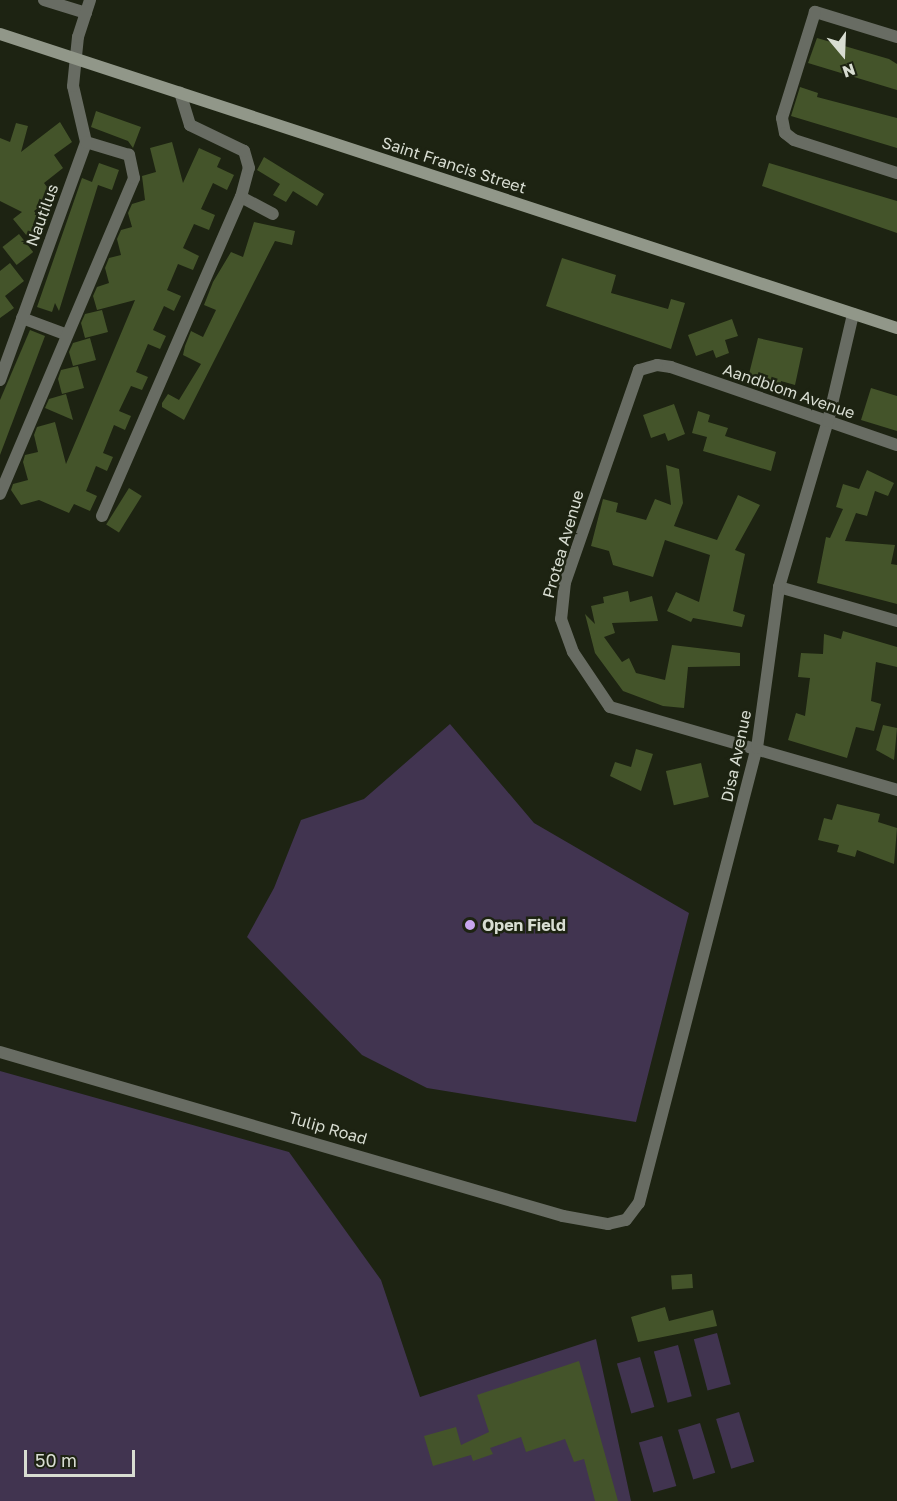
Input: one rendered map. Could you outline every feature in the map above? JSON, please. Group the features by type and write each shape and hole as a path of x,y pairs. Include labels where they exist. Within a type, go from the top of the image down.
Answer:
{"street":[{"path":"44,0 86,14"},
{"path":"0,494 135,171 129,155 86,142 75,106 75,58 90,0"},
{"path":"897,37 815,12 782,118 785,133 794,140 897,173"},
{"name":"Saint Francis Street","path":"0,34 897,328"},
{"path":"102,516 241,197 248,157 190,125 180,92"},
{"name":"Nautilus","path":"0,380 86,142"},
{"path":"241,197 273,214"},
{"name":"Disa Avenue","path":"639,1203 757,748 779,587 828,421 854,314"},
{"path":"22,318 65,334"},
{"name":"Protea Avenue","path":"671,367 645,367 631,382 565,582 561,620 584,671 610,707 897,790"},
{"name":"Aandblom Avenue","path":"671,367 897,445"},
{"path":"779,587 897,621"},
{"name":"Tulip Road","path":"0,1052 564,1216 618,1223 635,1212 639,1203"}],"shaded area":[{"name":"Open Field","path":"450,724 534,823 689,913 636,1122 427,1088 362,1055 247,937 274,888 301,820 364,799"},
{"path":"0,1071 289,1152 381,1280 420,1397 596,1339 631,1501 0,1501"},
{"path":"717,1333 731,1384 708,1390 694,1339"},
{"path":"678,1345 692,1396 668,1403 654,1351"},
{"path":"640,1357 654,1407 631,1414 617,1364"},
{"path":"739,1412 754,1462 731,1469 716,1419"},
{"path":"700,1423 715,1473 693,1479 678,1430"},
{"path":"662,1436 676,1486 653,1493 639,1443"}],"building":[{"path":"817,38 889,59 897,64 897,90 808,63"},
{"path":"800,87 818,93 817,97 897,118 897,148 791,116"},
{"path":"96,111 141,127 133,148 128,141 91,127"},
{"path":"60,122 72,142 54,155 63,168 44,183 54,196 34,211 44,223 27,236 13,219 22,212 0,201 0,138 10,142 16,123 28,126 21,152"},
{"path":"172,142 183,183 199,148 221,158 217,167 234,175 227,190 213,183 201,209 215,215 209,230 194,224 183,248 199,256 193,270 178,264 167,290 181,296 174,311 164,306 153,330 166,336 160,349 148,344 136,372 148,377 142,390 131,386 119,411 131,416 125,430 114,425 103,453 113,457 107,471 96,466 86,491 97,496 90,511 74,504 69,513 39,500 21,505 11,490 13,484 28,480 23,462 25,455 38,452 34,435 37,427 55,422 66,464 135,300 97,310 93,296 97,287 109,283 105,268 109,258 121,255 117,239 121,230 132,227 128,213 132,204 145,200 142,176 156,172 150,148"},
{"path":"264,157 324,194 317,206 293,191 286,202 273,195 280,184 257,170"},
{"path":"99,163 119,170 112,190 98,185 59,311 55,303 52,312 37,307 82,178 92,182"},
{"path":"769,163 897,201 897,233 762,186"},
{"path":"254,222 295,231 292,245 275,241 184,420 162,407 162,403 168,394 179,400 201,364 183,355 185,346 191,331 203,337 216,310 204,305 213,282 231,252 243,257"},
{"path":"19,234 33,252 17,265 2,247"},
{"path":"562,258 616,275 611,293 668,309 671,299 685,303 671,349 546,306"},
{"path":"10,263 24,281 5,296 14,308 0,318 0,271"},
{"path":"102,310 108,332 85,338 81,323 85,314"},
{"path":"732,319 738,336 725,340 729,353 716,358 713,350 696,356 688,335"},
{"path":"30,330 45,336 0,455 0,400"},
{"path":"90,338 96,360 73,366 69,352 73,343"},
{"path":"758,338 803,348 795,385 781,381 779,389 747,382"},
{"path":"78,366 84,388 62,394 58,379 61,370"},
{"path":"871,388 897,396 897,431 861,420"},
{"path":"66,394 73,420 45,408 49,399"},
{"path":"674,404 685,434 668,441 665,433 651,438 643,415"},
{"path":"698,411 710,415 708,422 728,428 725,436 776,452 771,471 703,451 707,437 692,433"},
{"path":"666,465 679,469 683,503 674,526 717,540 738,495 760,505 735,550 745,554 733,611 745,615 742,627 693,618 691,622 667,611 676,592 699,602 710,555 665,540 653,577 613,565 609,551 591,546 603,499 618,503 616,512 646,520 655,499 671,505"},
{"path":"867,470 894,483 888,496 875,491 867,516 856,513 845,541 895,545 891,564 897,565 897,604 817,583 826,537 830,538 843,509 836,507 843,484 859,489"},
{"path":"129,488 142,496 119,532 106,524"},
{"path":"628,591 630,602 652,596 658,621 612,623 615,633 604,637 622,662 629,658 636,673 665,680 672,645 740,653 740,666 688,667 684,708 663,706 623,691 595,653 585,614 595,624 591,606 604,603 603,597"},
{"path":"843,631 897,647 897,667 876,662 871,701 881,704 874,731 856,727 847,758 788,740 796,713 805,716 810,678 798,677 801,653 823,654 824,634 841,639"},
{"path":"883,725 897,728 894,760 876,750"},
{"path":"636,749 653,754 641,791 610,776 615,762 631,767"},
{"path":"701,763 709,797 674,805 666,771"},
{"path":"837,804 880,814 878,822 897,828 894,864 857,850 855,857 837,852 839,845 818,840 824,818 832,820"},
{"path":"692,1274 693,1288 672,1289 671,1275"},
{"path":"665,1307 669,1321 713,1310 717,1326 638,1342 631,1317"},
{"path":"579,1361 618,1501 595,1501 584,1459 574,1462 565,1439 526,1452 521,1437 490,1448 493,1454 473,1461 471,1455 433,1466 424,1436 456,1427 461,1445 489,1432 477,1395"}],"place":[{"name":"Open Field","path":"470,925"}]}
